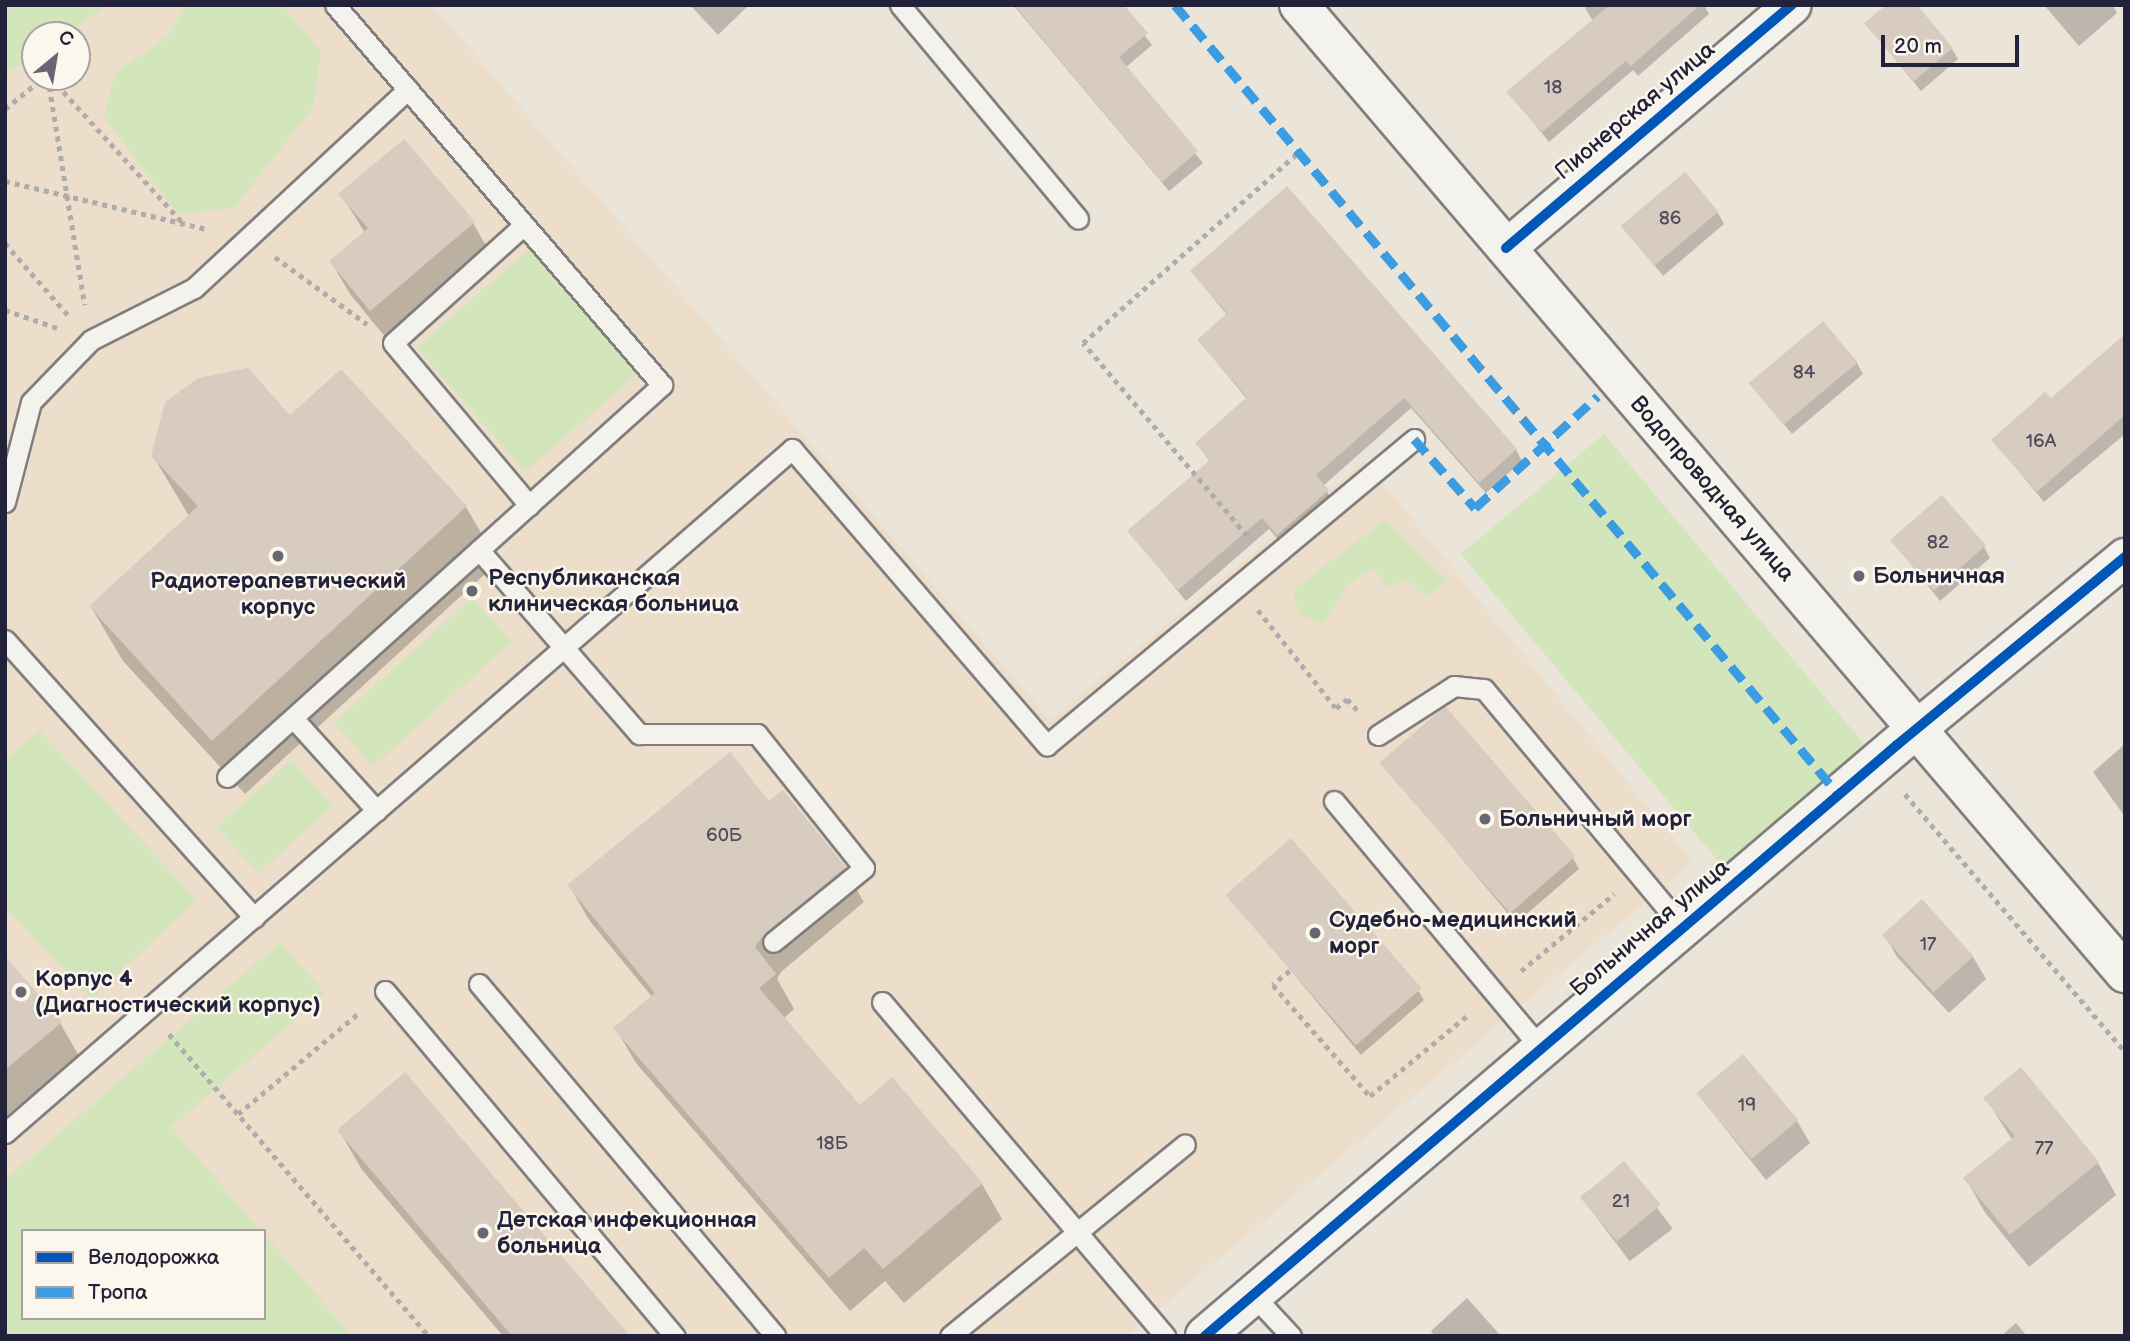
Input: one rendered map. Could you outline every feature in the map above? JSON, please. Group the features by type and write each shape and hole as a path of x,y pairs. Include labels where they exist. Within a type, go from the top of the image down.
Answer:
{"main road":[{"name":"Водопроводная улица","path":"1299,5 2125,973"},
{"name":"Больничная улица","path":"1205,1336 1916,729"}],"street":[{"name":"Пионерская улица","path":"1506,248 1792,5"},
{"name":"Больничная улица","path":"1916,729 2125,557"}],"lane":[{"path":"227,777 662,385 335,5"},
{"path":"900,5 1078,219"},
{"path":"5,502 31,402 91,340 194,288 408,89"},
{"path":"524,225 393,343 528,505"},
{"path":"5,1133 792,449 1047,745 1414,439"},
{"path":"479,550 639,734 757,734 864,868 774,942"},
{"path":"5,639 254,918"},
{"path":"1378,735 1454,687 1484,689 1683,928"},
{"path":"293,718 377,811"},
{"path":"1334,801 1541,1049"},
{"path":"479,985 775,1336"},
{"path":"385,991 675,1336"},
{"path":"882,1002 1165,1336"},
{"path":"950,1336 1185,1144"},
{"path":"1253,1295 1291,1336"}],"path":[{"path":"5,108 28,91"},
{"path":"49,91 91,340"},
{"path":"60,91 183,223"},
{"path":"1268,560 1083,343 1299,152"},
{"path":"5,243 91,340"},
{"path":"5,310 91,340"},
{"path":"1239,585 1336,708 1347,699 1378,735"},
{"path":"1878,762 2125,1052"},
{"path":"1290,971 1273,985 1370,1096 1639,874"},
{"path":"238,1114 385,991"},
{"path":"149,1009 429,1336"}],"shaded area":[{"name":"Республиканская клиническая больница","path":"5,5 432,5 1050,720 1365,461 1693,862 1127,1336 5,1336"}],"green space":[{"path":"5,5 107,5 86,21 21,21 21,65 5,75"},
{"path":"186,5 282,5 321,51 314,106 235,207 179,215 104,118 116,72 167,37"},
{"path":"539,241 647,366 525,472 417,347"},
{"path":"1604,434 1867,747 1724,868 1461,554"},
{"path":"1385,520 1447,581 1426,597 1407,579 1387,587 1374,568 1348,584 1324,624 1301,615 1292,591"},
{"path":"472,598 511,642 373,766 334,722"},
{"path":"39,730 197,900 91,999 5,907 5,761"},
{"path":"291,760 332,806 258,873 217,827"},
{"path":"281,942 325,994 171,1127 259,1229 21,1229 21,1320 266,1320 266,1236 352,1336 5,1336 5,1180"}],"building":[{"path":"1014,5 1124,5 1148,33 1119,57 1198,151 1162,182"},
{"path":"1610,5 1700,5 1631,66 1626,61 1542,132 1506,92"},
{"path":"1886,5 1917,5 1953,48 1914,81 1864,23"},
{"path":"404,139 475,222 370,311 329,261 368,228 338,194"},
{"path":"1685,172 1718,212 1654,266 1621,226"},
{"path":"1287,186 1517,449 1479,483 1404,398 1316,475 1329,490 1277,535 1262,518 1178,590 1127,531 1210,460 1195,443 1247,397 1197,340 1227,313 1190,271"},
{"path":"1823,321 1858,362 1783,425 1749,383"},
{"path":"2125,334 2125,415 2037,492 1991,440 2045,392 2051,398"},
{"name":"Радиотерапевтический корпус","path":"248,368 290,415 341,369 467,506 212,741 89,606 198,506 151,456 165,402 198,378"},
{"path":"1942,495 1986,546 1934,591 1890,540"},
{"name":"Больничный морг","path":"1445,706 1576,856 1510,913 1379,763"},
{"path":"730,752 769,801 783,790 846,867 762,937 755,947 776,974 759,988 860,1105 892,1077 983,1183 883,1269 864,1248 829,1278 613,1028 655,993 567,885"},
{"name":"Судебно-медицинский морг","path":"1291,838 1422,988 1356,1045 1225,895"},
{"path":"1922,899 1974,956 1933,992 1882,935"},
{"name":"Корпус 4 (Диагностический корпус)","path":"5,956 62,1022 5,1070"},
{"path":"1743,1054 1798,1120 1752,1159 1696,1093"},
{"path":"2021,1067 2099,1162 2010,1235 1963,1178 2015,1136 1983,1098"},
{"name":"Детская инфекционная больница","path":"405,1072 630,1336 512,1336 337,1130"},
{"path":"1624,1161 1661,1205 1617,1241 1580,1198"}],"marked path":[{"path":"1175,5 1839,795"},
{"path":"1414,439 1475,508 1598,396"}],"cycle path":[{"path":"1506,248 1792,5"},
{"path":"1205,1336 1897,745 2125,557"}],"place":[{"name":"Радиотерапевтический корпус","path":"278,556"},
{"name":"Больничная","path":"1859,576"},
{"name":"Республиканская клиническая больница","path":"472,591"},
{"name":"Больничный морг","path":"1485,819"},
{"name":"Судебно-медицинский морг","path":"1315,933"},
{"name":"Корпус 4 (Диагностический корпус)","path":"21,992"},
{"name":"Детская инфекционная больница","path":"483,1233"}]}
